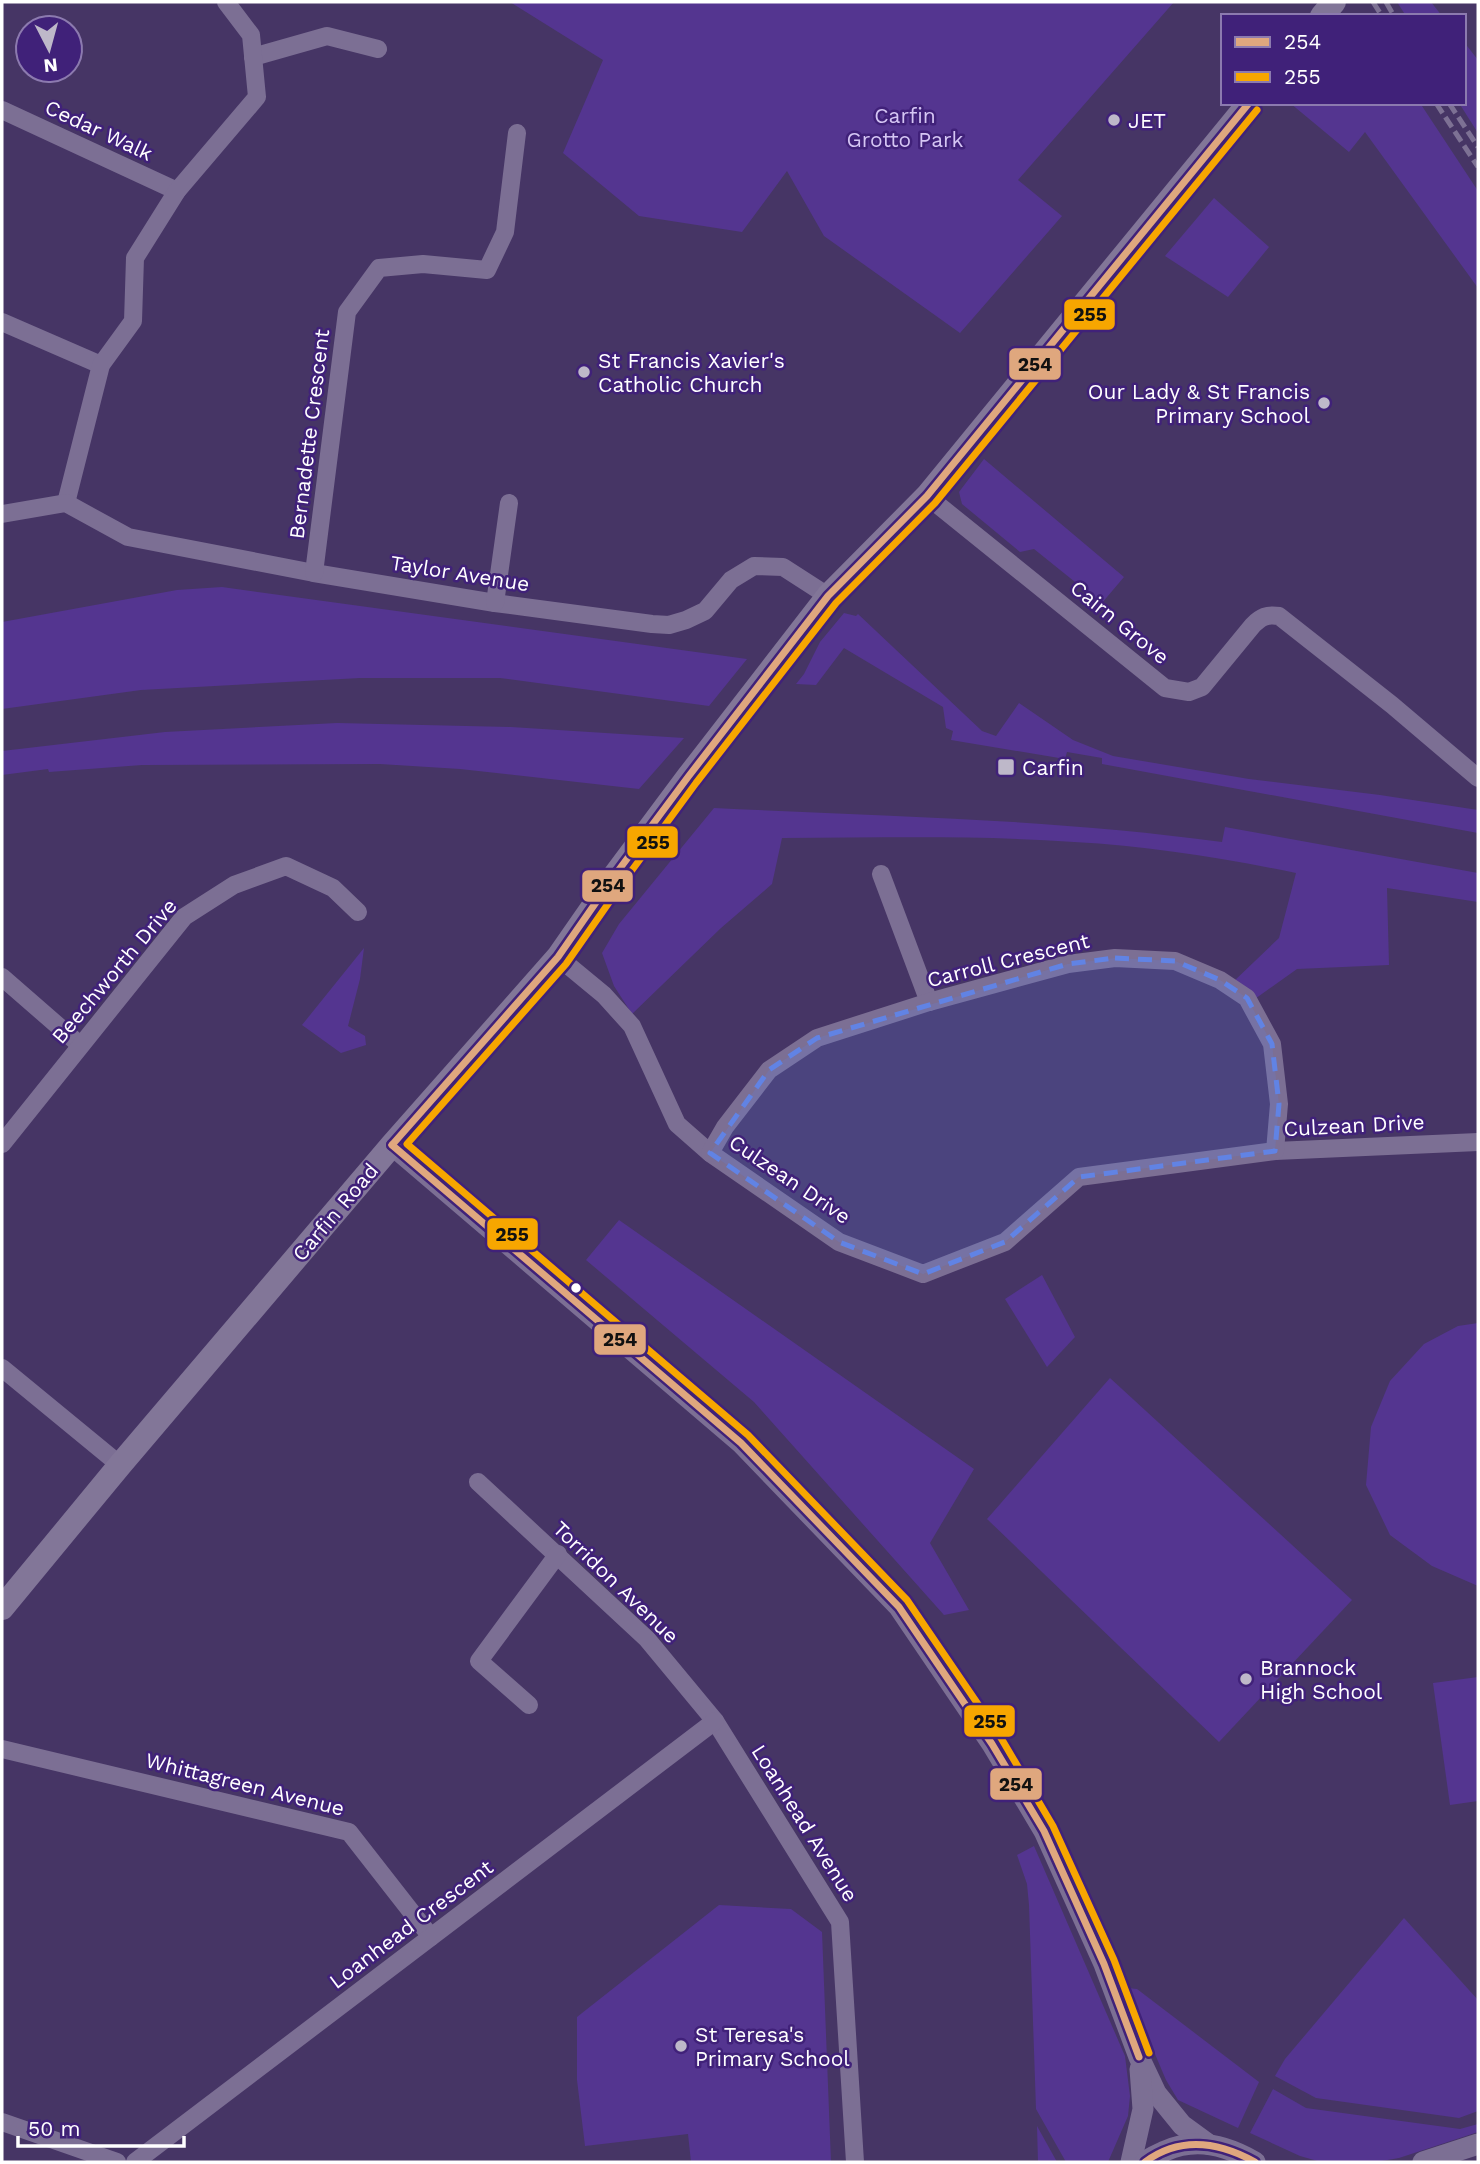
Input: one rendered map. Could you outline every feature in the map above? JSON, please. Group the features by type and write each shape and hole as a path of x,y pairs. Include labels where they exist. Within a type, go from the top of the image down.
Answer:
{"main road":[{"name":"Carfin Road","path":"2,1608 392,1145 558,957 688,778 828,596 927,496 1247,105"}],"street":[{"path":"2,514 66,503 101,365 133,321 135,258 177,191 257,97 251,35 226,2"},
{"path":"253,57 327,36 378,49"},
{"name":"Cedar Walk","path":"2,110 177,191"},
{"name":"Bernadette Crescent","path":"314,573 347,312 379,268 423,264 487,270 505,232 517,133"},
{"path":"2,323 101,365"},
{"name":"Cairn Grove","path":"927,496 1166,688 1189,692 1202,687 1261,617 1270,614 1279,616 1392,705 1478,778"},
{"name":"Taylor Avenue","path":"66,503 128,537 314,573 495,603 668,625 686,621 705,611 731,580 754,566 783,567 828,596"},
{"path":"495,603 509,503"},
{"name":"Beechworth Drive","path":"2,1144 184,918 234,885 286,866 333,888 358,912"},
{"path":"881,874 929,1002"},
{"name":"Culzean Drive","path":"558,957 604,995 632,1026 677,1124 710,1153 839,1242 923,1274 1005,1242 1079,1177 1275,1152 1478,1142"},
{"name":"Carroll Crescent","path":"710,1153 725,1128 769,1070 817,1038 929,1002 1068,964 1115,958 1175,961 1220,980 1247,998 1272,1044 1279,1104 1275,1152"},
{"path":"2,977 80,1045"},
{"path":"392,1145 741,1443 899,1607 992,1744 1044,1832 1104,1964 1139,2057 1156,2092 1171,2113 1208,2144"},
{"path":"2,1368 120,1465"},
{"name":"Torridon Avenue","path":"478,1482 648,1639 715,1721"},
{"path":"529,1705 479,1661 558,1554"},
{"name":"Loanhead Crescent","path":"135,2162 715,1721"},
{"name":"Loanhead Avenue","path":"715,1721 840,1922 855,2162"},
{"name":"Whittagreen Avenue","path":"2,1749 349,1832 431,1937"},
{"path":"1131,2162 1143,2109 1139,2057"},
{"path":"2,2122 117,2162"},
{"path":"1145,2162 1178,2146 1208,2144 1234,2150 1255,2162"},
{"path":"1423,2162 1478,2144"}],"highlighted area":[{"path":"1115,958 1175,961 1220,980 1247,998 1272,1044 1279,1104 1275,1151 1079,1177 1005,1242 923,1274 839,1242 710,1153 769,1070 817,1038 1068,964"}],"green space":[{"name":"Carfin Grotto Park","path":"510,2 1174,2 1018,180 1062,216 960,333 824,236 787,171 742,232 639,216 563,153 603,60"},
{"path":"1397,2 1431,2 1440,14 1405,14"},
{"path":"1466,45 1478,60 1478,133 1460,105 1466,105"},
{"path":"1292,105 1421,105 1478,191 1478,288 1365,132 1349,152"},
{"path":"1214,198 1269,247 1228,297 1165,256"},
{"path":"984,459 1124,577 1096,610 1086,602 1085,590 1034,549 1020,552 962,504 959,492"},
{"path":"222,587 747,659 709,706 500,678 360,678 141,690 2,709 2,622 177,590"},
{"path":"844,613 856,616 858,614 982,731 996,736 1019,703 1073,740 1113,756 1249,779 1478,810 1478,833 1102,764 1102,758 1067,752 1065,759 951,740 953,731 946,728 943,707 844,648 816,685 796,684 820,642"},
{"path":"337,723 511,727 684,738 639,789 460,769 380,764 142,765 49,772 48,769 2,775 2,751 165,732"},
{"path":"714,808 1032,823 1222,842 1225,827 1478,873 1478,902 1387,888 1389,965 1297,969 1252,1001 1232,983 1279,938 1296,873 1186,853 1102,844 965,838 782,838 772,884 721,928 632,1014 614,986 602,953 619,924"},
{"path":"364,948 360,979 348,1026 365,1036 366,1045 341,1053 302,1025"},
{"path":"619,1220 974,1469 930,1543 969,1610 944,1615 754,1402 586,1260"},
{"path":"1042,1275 1075,1337 1047,1367 1005,1299"},
{"path":"1478,1323 1478,1586 1432,1566 1390,1535 1366,1485 1371,1427 1390,1381 1424,1344 1458,1326"},
{"path":"1110,1378 1352,1600 1219,1742 987,1519"},
{"path":"1478,1677 1478,1801 1450,1805 1433,1683"},
{"path":"1034,1846 1125,2056 1130,2096 1128,2116 1108,2162 1066,2162 1036,2109 1029,1905 1027,1884 1017,1855"},
{"name":"St Teresa's Primary School","path":"719,1905 791,1909 822,1932 831,2162 691,2162 688,2134 585,2146 577,2080 577,2017"},
{"path":"1404,1918 1478,2000 1478,2111 1459,2118 1316,2098 1275,2076 1285,2059"},
{"path":"1127,1988 1137,1989 1259,2082 1238,2128 1178,2100 1166,2080"},
{"path":"1273,2089 1306,2108 1460,2129 1478,2124 1478,2132 1399,2158 1376,2162 1321,2162 1300,2156 1250,2133"},
{"path":"1037,2126 1057,2162 1038,2162"}],"railway":[{"path":"1373,2 1381,14"},
{"path":"1386,2 1393,14"},
{"path":"1437,105 1478,167"},
{"path":"1450,105 1478,147"}],"transit line":[{"name":"254","path":"392,1145 558,957 688,777 828,596 927,496 1247,105"},
{"name":"255","path":"1149,2053 1114,1960 1053,1826 1001,1738 907,1600 748,1435 407,1144 566,964 696,783 836,603 935,503 1257,110"},
{"name":"254","path":"392,1145 741,1443 899,1607 992,1744 1044,1831 1104,1964 1139,2057"},
{"name":"254","path":"1145,2162 1172,2148 1186,2145 1214,2146 1255,2162"}],"place":[{"name":"JET","path":"1114,120"},
{"name":"St Francis Xavier's Catholic Church","path":"584,372"},
{"name":"Our Lady & St Francis Primary School","path":"1324,403"},
{"name":"Carfin","path":"1006,767"},
{"name":"Brannock High School","path":"1246,1679"},
{"name":"St Teresa's Primary School","path":"681,2046"}]}
